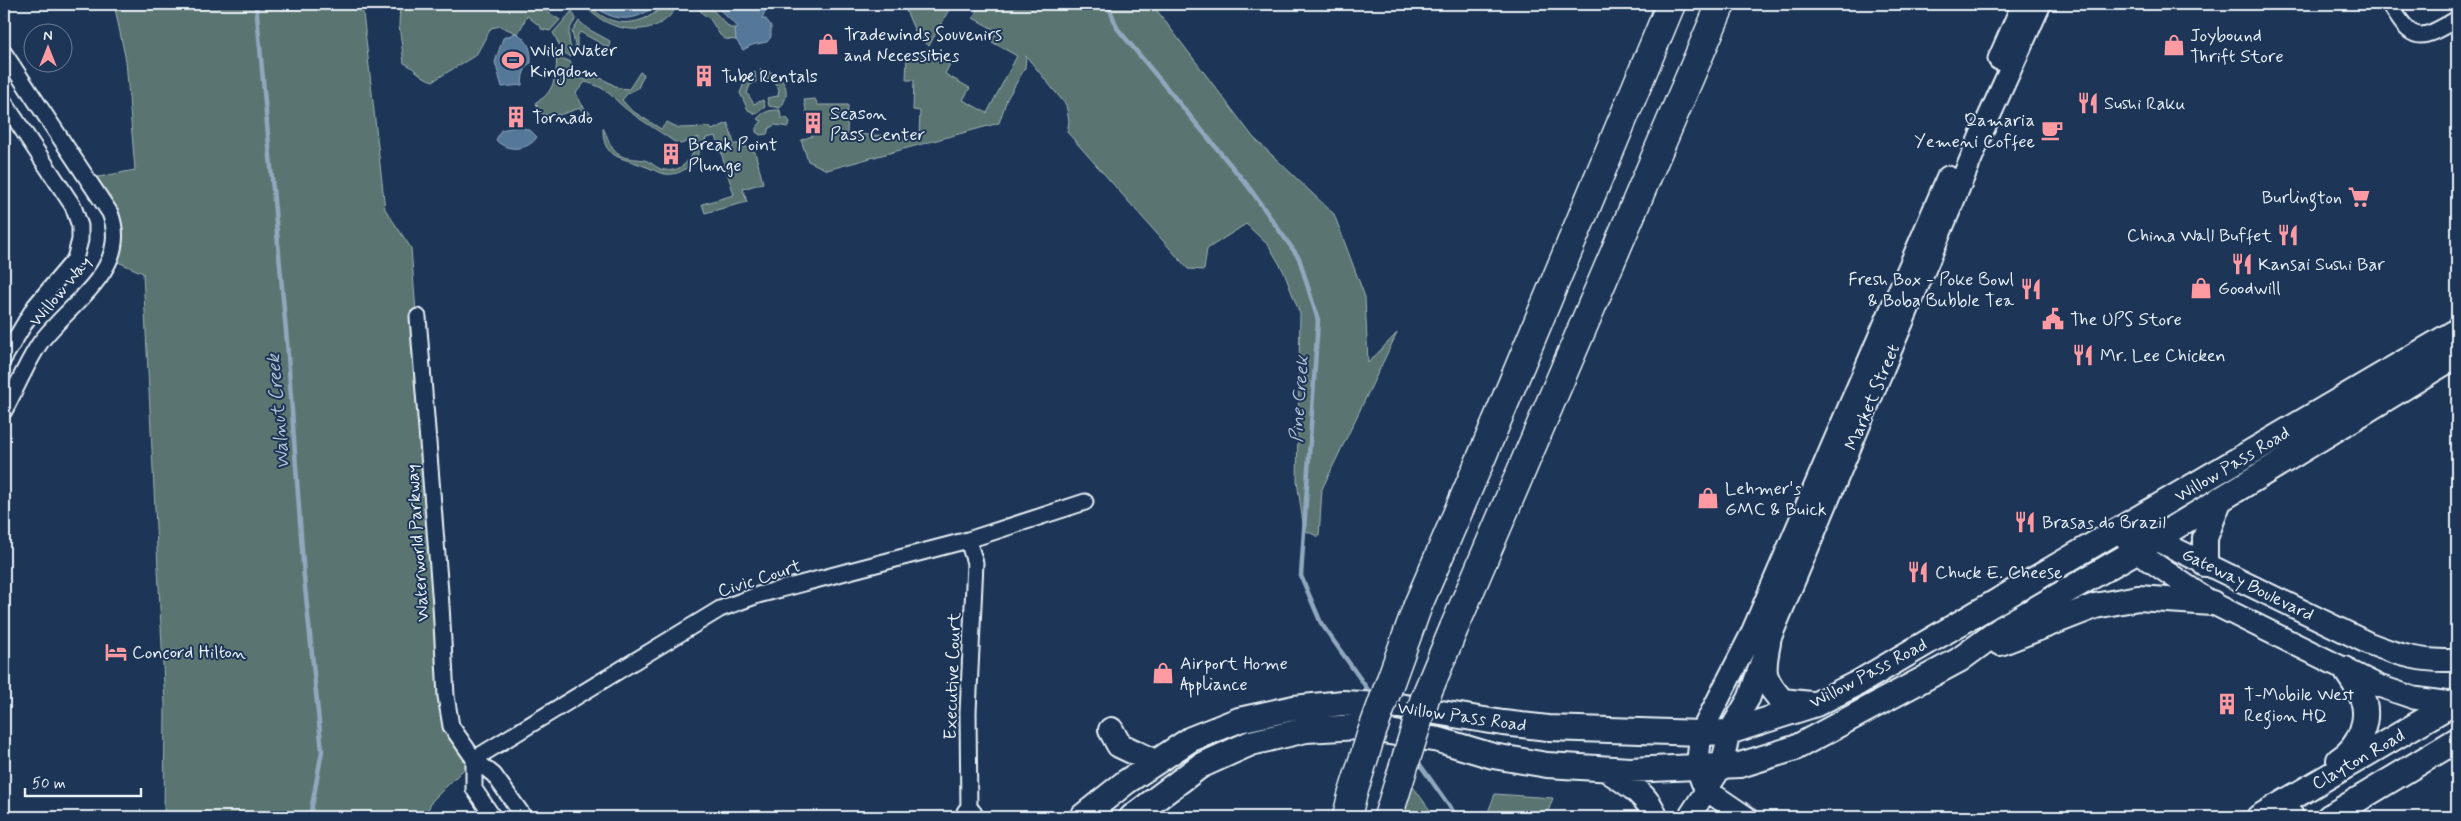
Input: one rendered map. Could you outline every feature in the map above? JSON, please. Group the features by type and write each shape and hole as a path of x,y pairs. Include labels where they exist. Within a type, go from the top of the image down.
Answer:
{"highway":[{"path":"1350,807 1375,724 1418,605 1671,4"},
{"path":"1388,817 1425,698 1721,4"}],"main road":[{"name":"Market Street","path":"1689,817 1701,779 1701,733 1751,635 2023,4"},
{"name":"Market Street","path":"1722,766 1729,732 1749,698 1768,643 1983,130 2040,4"},
{"name":"Willow Pass Road","path":"1082,817 1155,762 1191,739 1239,720 1294,708 1344,703 1390,705 1503,723 1548,728 1701,733 1729,732 1816,704 1858,683 2457,330"},
{"path":"2362,413 2357,405 2358,400 2422,352"},
{"name":"Willow Pass Road","path":"1132,817 1200,766 1251,743 1306,730 1358,727 1439,740 1493,756 1532,763 1602,767 1701,779 1722,766 1740,765 1795,748 1959,660 2004,627 2457,355"},
{"path":"1808,548 1809,524 1823,490 1819,478 1834,469 1852,427 1865,413"},
{"path":"2205,564 2205,538 2220,499"},
{"name":"Gateway Boulevard","path":"2119,530 2144,544 2205,564 2368,643 2400,656 2435,662 2457,660"},
{"name":"Gateway Boulevard","path":"2144,544 2212,603 2379,686 2414,698 2455,703"},
{"path":"1959,660 2095,606 2138,598 2212,603"},
{"path":"1768,643 1763,669 1770,688 1782,701 1816,704"},
{"path":"2278,810 2303,780 2345,756 2361,737 2365,716 2362,697 2345,669"},
{"name":"Clayton Road","path":"2278,810 2455,703"},
{"path":"1111,730 1119,745 1155,762"},
{"name":"Clayton Road","path":"2329,817 2457,740"},
{"path":"1602,767 1626,782 1639,793 1653,810 1655,817"},
{"path":"1701,779 1746,817"}],"street":[{"path":"2390,4 2405,30 2416,35 2430,34 2457,19"},
{"name":"Willow Way","path":"4,53 110,213 115,225 115,246 101,275 40,344 4,412"},
{"name":"Willow Way","path":"4,102 72,206 80,226 80,240 72,264 35,306 4,358"},
{"name":"Waterworld Parkway","path":"418,317 441,605 446,696 451,726 474,759 494,775 524,817"},
{"name":"Civic Court","path":"474,759 720,609 758,595 968,540 1085,502"},
{"name":"Executive Court","path":"968,540 975,563 968,712 970,816"},
{"path":"474,759 474,789 493,817"}],"green space":[{"path":"114,4 362,4 385,209 411,248 446,696 474,759 432,801 425,817 164,817 165,705 143,273 111,259 116,233 88,179 135,170 126,61"},
{"path":"400,4 541,4 540,7 560,20 550,31 541,29 527,16 518,34 500,26 491,28 476,55 433,81 425,78 404,63 399,25"},
{"path":"584,4 590,4 598,13 607,18 617,22 627,22 638,21 648,17 665,4 678,4 670,16 659,24 646,28 632,29 618,27 605,22 593,14"},
{"path":"696,4 707,4 730,28 735,28 736,40 725,39 720,35 710,19 702,13"},
{"path":"905,4 952,4 929,46 916,34"},
{"path":"980,4 1152,4 1253,137 1334,214 1365,297 1368,363 1397,333 1322,489 1319,537 1304,530 1297,481 1300,314 1283,270 1269,246 1246,224 1207,249 1204,270 1188,269 1067,132 1069,121 1066,105 1026,56 1025,68 1007,99 999,123 827,170 808,161 801,140 812,136 804,100 815,99 818,105 848,105 847,134 919,137 920,111 913,110 914,80 906,80 907,55 928,49 951,62 945,74 970,88 963,100 987,113 1017,56 992,42 997,31 973,18"},
{"path":"572,11 576,19 569,34 571,57 563,52 553,33"},
{"path":"579,21 588,29 610,41 609,48 580,32 577,37 577,54 572,32"},
{"path":"555,48 564,59 571,62 576,75 583,79 588,80 597,76 619,88 629,89 640,72 644,74 638,88 628,93 622,100 631,110 661,129 667,122 679,128 710,127 712,130 728,123 734,144 741,144 755,152 763,183 743,189 747,202 705,213 702,204 734,195 716,136 706,138 692,163 686,168 673,174 665,174 615,155 606,146 603,128 611,146 621,156 646,161 661,169 668,170 681,167 691,157 699,137 681,144 676,143 630,112 600,87 585,82 576,93 582,105 594,117 580,108 561,114 548,116 542,114 536,102 548,93 552,86 557,63"},
{"path":"760,70 774,74 784,83 786,95 780,108 769,106 767,98 778,96 779,89 774,82 763,78"},
{"path":"755,72 756,82 750,85 747,93 754,104 763,100 765,107 756,114 748,110 740,93 746,78"},
{"path":"780,110 781,118 787,118 790,122 788,127 775,125 769,128 767,134 760,135 756,132 756,128 762,121 757,119 762,114 767,111"},
{"path":"1401,770 1435,817 1388,817"},
{"path":"1495,794 1553,798 1546,817 1486,817"}],"water":[{"path":"593,4 609,4 619,8 630,9 641,4 656,4 641,15 624,18 608,15"},
{"path":"713,4 768,4 762,19 766,19 771,26 771,37 767,42 752,45 743,50 736,40 735,28 738,27"},
{"name":"Wild Water Kingdom","path":"516,33 524,38 528,45 531,63 527,65 522,85 502,87 495,62 503,38"},
{"path":"519,126 531,131 537,137 533,142 523,147 511,148 505,147 496,140 501,130"}],"waterway":[{"name":"Walnut Creek","path":"256,4 287,342 304,577 322,751 310,817"},
{"name":"Pine Creek","path":"1108,4 1117,28 1248,186 1299,258 1318,320 1301,576 1321,623 1373,697"},
{"name":"Pine Creek","path":"1416,759 1457,817"}],"place":[{"name":"Tradewinds Souvenirs and Necessities","path":"828,44"},
{"name":"Joybound Thrift Store","path":"2174,45"},
{"name":"Wild Water Kingdom","path":"513,60"},
{"name":"Tube Rentals","path":"704,76"},
{"name":"Sushi Raku","path":"2088,103"},
{"name":"Tornado","path":"516,117"},
{"name":"Season Pass Center","path":"813,123"},
{"name":"Qamaria Yemeni Coffee","path":"2052,130"},
{"name":"Break Point Plunge","path":"671,154"},
{"name":"Burlington","path":"2359,197"},
{"name":"China Wall Buffet","path":"2288,235"},
{"name":"Kansai Sushi Bar","path":"2242,264"},
{"name":"Goodwill","path":"2201,288"},
{"name":"Fresh Box - Poke Bowl & Boba Bubble Tea","path":"2031,289"},
{"name":"The UPS Store","path":"2053,319"},
{"name":"Mr. Lee Chicken","path":"2083,355"},
{"name":"Lehmer's GMC & Buick","path":"1708,498"},
{"name":"Brasas do Brazil","path":"2025,522"},
{"name":"Chuck E. Cheese","path":"1918,572"},
{"name":"Concord Hilton","path":"116,652"},
{"name":"Airport Home Appliance","path":"1163,673"},
{"name":"T-Mobile West Region HQ","path":"2227,704"}]}
